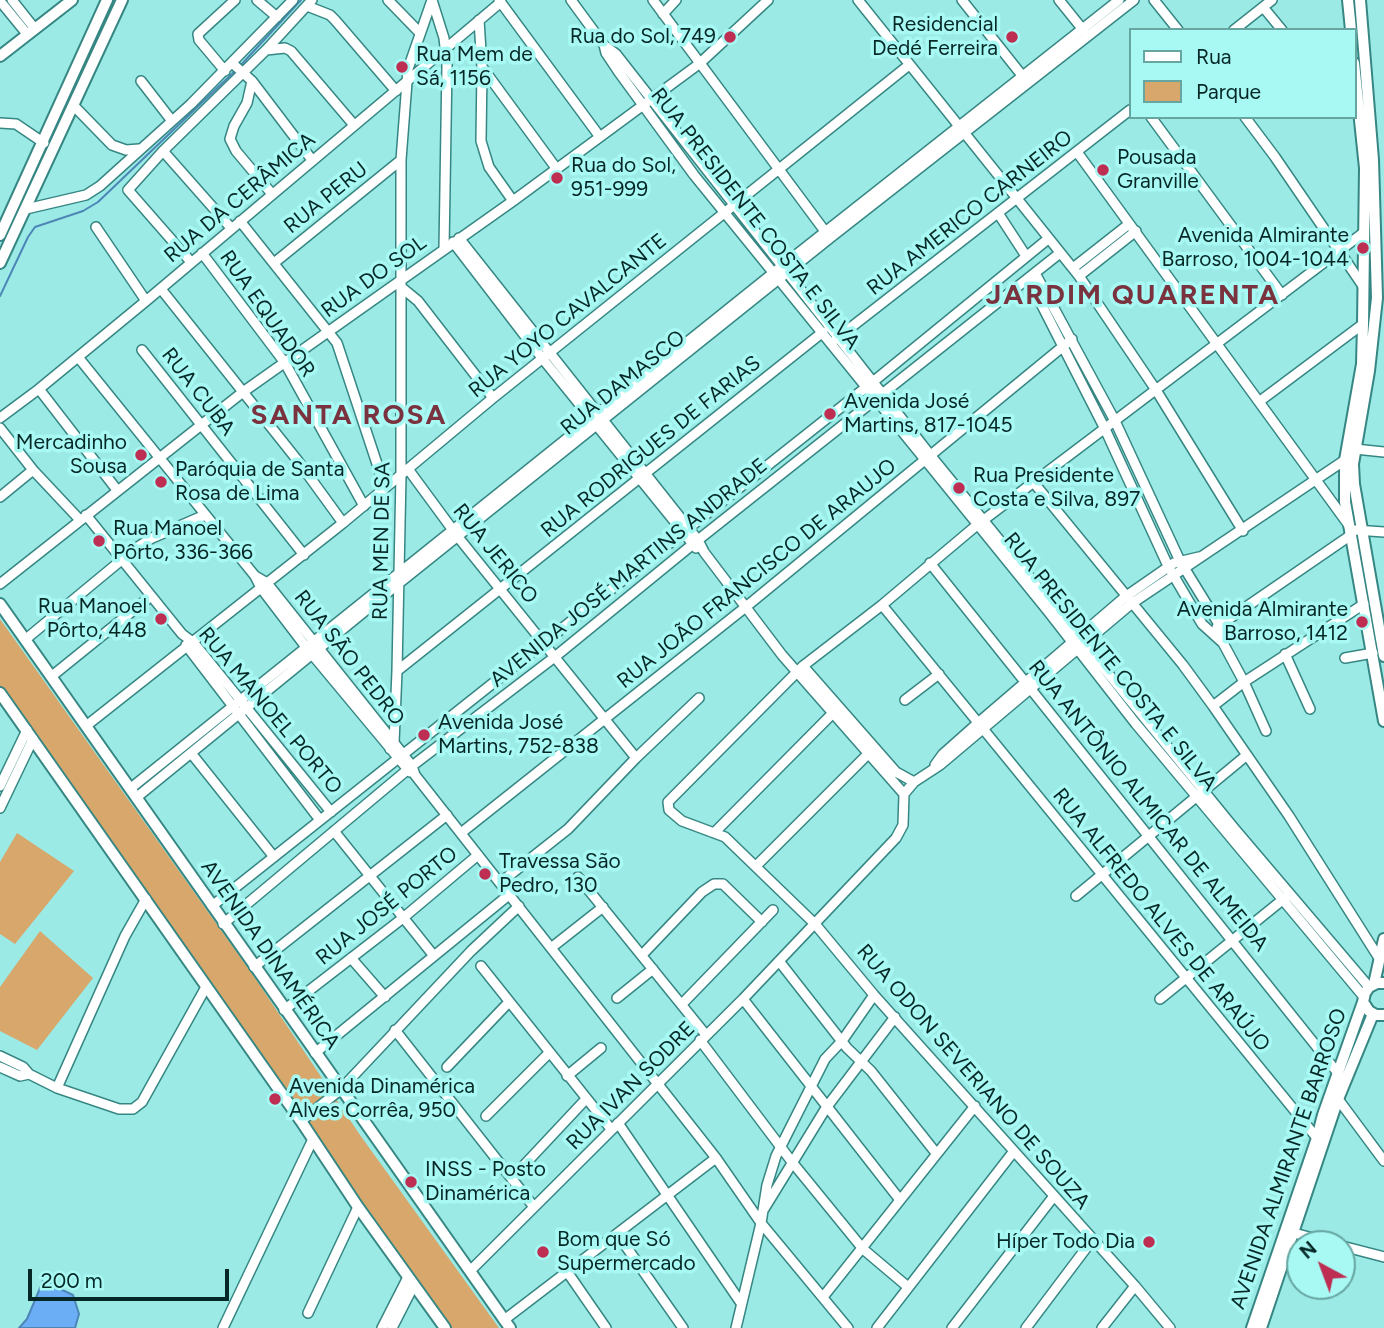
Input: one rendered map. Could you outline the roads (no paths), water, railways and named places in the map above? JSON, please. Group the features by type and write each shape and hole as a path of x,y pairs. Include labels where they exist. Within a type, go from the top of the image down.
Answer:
{"main road":[{"path":"0,55 72,0"},
{"path":"0,235 107,0"},
{"path":"0,263 121,0"},
{"path":"1349,0 1351,28"},
{"path":"1360,0 1373,160 1380,311 1355,449 1353,530 1364,604 1378,654"},
{"path":"1356,82 1365,168 1362,365 1345,460 1345,502 1380,608 1378,654 1384,721"},
{"name":"AVENIDA DINAMÉRICA","path":"0,604 507,1324"},
{"path":"0,693 445,1328"},
{"name":"AVENIDA ALMIRANTE BARROSO","path":"1252,1328 1337,1072 1371,990 1384,939"},
{"path":"1371,990 1381,1018"},
{"name":"AVENIDA ALMIRANTE BARROSO","path":"1295,1230 1338,1099 1381,1018"},
{"name":"AVENIDA ALMIRANTE BARROSO","path":"1261,1328 1286,1256"}],"street":[{"path":"12,0 31,31"},
{"path":"225,71 199,40 199,32 235,0"},
{"path":"257,0 277,17"},
{"path":"191,262 128,190 238,68 293,0"},
{"path":"388,0 420,33"},
{"path":"432,0 446,49 444,249"},
{"name":"RUA MEN DE SA","path":"392,746 405,472 401,160 408,69 432,0"},
{"name":"RUA PRESIDENTE COSTA E SILVA","path":"571,0 604,45 612,63 735,205 823,332 835,340 865,387 879,396 1200,794 1281,901 1371,990"},
{"path":"653,0 828,235"},
{"path":"663,14 676,0"},
{"name":"RUA DO SOL","path":"0,584 201,424 401,283 699,64 768,0"},
{"path":"858,0 1079,276 1156,390 1243,531"},
{"path":"962,0 1024,79"},
{"path":"1059,0 1084,32"},
{"name":"RUA DAMASCO","path":"134,792 780,272 1084,32 1119,0"},
{"name":"RUA DAMASCO","path":"1084,32 1134,0"},
{"path":"1154,0 1176,28"},
{"path":"1237,28 1272,0"},
{"path":"0,1 31,31"},
{"path":"500,1 600,137"},
{"name":"RUA DA CERÂMICA","path":"0,418 161,289 500,1"},
{"path":"26,209 86,195 100,186 225,71 238,68 266,50 309,3 335,20 396,91"},
{"path":"1263,7 1280,28"},
{"path":"479,20 482,67 480,121 484,155 489,167 513,201"},
{"path":"266,50 285,48 291,51 354,125"},
{"name":"RUA YOYO CAVALCANTE","path":"86,726 304,555 546,355 909,65"},
{"path":"482,67 555,168"},
{"path":"238,68 252,81 312,160"},
{"path":"141,81 172,121"},
{"path":"252,81 247,103 230,134 230,139 236,151 272,194"},
{"name":"RUA PRESIDENTE COSTA E SILVA","path":"647,103 726,213 780,272 835,340 874,381 879,396"},
{"path":"74,106 112,145 126,150 141,149"},
{"name":"RUA AMERICO CARNEIRO","path":"835,340 1128,112"},
{"path":"1152,119 1282,295"},
{"path":"1246,119 1363,286"},
{"path":"0,123 16,124 44,143"},
{"path":"163,151 231,228"},
{"path":"1077,152 1353,530"},
{"name":"RUA PERU","path":"274,263 401,160"},
{"path":"998,213 1027,256"},
{"path":"240,221 330,331 342,354 385,488"},
{"path":"96,227 146,301"},
{"path":"1073,268 1132,228"},
{"path":"1079,276 1132,228"},
{"path":"800,668 981,523 1363,233"},
{"path":"212,906 874,381 1048,239"},
{"path":"456,240 747,606 782,655 800,668 896,772 914,782"},
{"name":"RUA EQUADOR","path":"202,253 285,363 363,506"},
{"name":"AVENIDA JOSÉ MARTINS ANDRADE","path":"223,924 334,831 1060,253"},
{"path":"1032,277 1115,421 1202,624 1223,643"},
{"path":"401,283 493,398"},
{"path":"161,289 299,461 343,523"},
{"path":"1260,401 1363,324"},
{"name":"RUA RODRIGUES DE FARIAS","path":"397,671 823,332"},
{"path":"1068,342 1105,429 1177,568 1220,626 1223,643 1266,731"},
{"name":"RUA JOÃO FRANCISCO DE ARAUJO","path":"461,833 747,606 1068,342"},
{"name":"RUA CUBA","path":"142,350 304,555"},
{"name":"RUA SÃO PEDRO","path":"78,357 510,894"},
{"path":"39,389 117,490"},
{"name":"RUA MANOEL PORTO","path":"0,428 33,470 121,559 191,645 320,820"},
{"path":"1355,449 1384,452"},
{"path":"800,668 832,714 904,794 914,782 930,772 981,724 1128,600 1177,568 1243,531 1345,460"},
{"path":"0,497 33,470"},
{"name":"RUA JERICO","path":"405,472 636,758"},
{"path":"1034,483 1183,665 1213,706 1330,879 1379,958"},
{"path":"26,639 121,559 152,538 205,515"},
{"path":"1210,632 1353,530 1384,532"},
{"name":"RUA ANTÔNIO ALMICAR DE ALMEIDA","path":"930,563 1337,1072"},
{"path":"52,676 151,596"},
{"path":"1213,706 1285,654 1364,604"},
{"name":"RUA ALFREDO ALVES DE ARAÚJO","path":"882,605 1317,1138"},
{"path":"1285,654 1310,709"},
{"path":"1345,658 1378,654"},
{"name":"RUA ODON SEVERIANO DE SOUZA","path":"800,668 670,799 669,810 682,821 725,837 815,923 874,995 1170,1328"},
{"path":"905,700 939,674"},
{"path":"501,882 568,829 636,758 699,698"},
{"name":"RUA DAMASCO","path":"134,792 191,753 238,707"},
{"name":"RUA MANOEL PORTO","path":"238,707 331,812"},
{"path":"715,832 832,714"},
{"path":"0,786 30,735"},
{"path":"0,808 30,735"},
{"path":"191,753 274,858"},
{"path":"756,866 868,754"},
{"path":"1076,896 1247,755"},
{"name":"RUA IVAN SODRE","path":"470,1271 743,999 896,838 903,825 904,794"},
{"name":"RUA PRESIDENTE COSTA E SILVA","path":"1200,794 1371,990"},
{"path":"254,967 447,815"},
{"path":"334,831 434,956"},
{"name":"RUA JOSÉ PORTO","path":"285,1010 403,918 478,855"},
{"path":"578,877 681,1004 792,1162 863,1249 908,1287"},
{"path":"642,956 702,892 714,884 723,884 762,922"},
{"path":"316,1053 510,894 716,1158 761,1223 848,1328"},
{"path":"1160,999 1290,894"},
{"path":"57,1088 125,936 146,899"},
{"path":"301,1121 340,1090 395,1030 519,905"},
{"path":"551,948 603,907"},
{"path":"681,1004 773,910"},
{"path":"351,958 384,997"},
{"path":"779,961 936,1153"},
{"path":"481,966 586,1099 615,1126 668,1196 741,1303"},
{"path":"617,998 653,969"},
{"path":"0,1056 57,1088 128,1110 138,1107 206,987"},
{"path":"736,1328 761,1223 769,1176 780,1146 825,1059 842,1041 874,995"},
{"path":"743,999 900,1200"},
{"path":"447,1067 509,1002"},
{"path":"763,1211 826,1108 895,1017"},
{"path":"395,1030 534,1207"},
{"path":"567,1076 601,1048"},
{"path":"486,1116 549,1053"},
{"path":"0,1067 20,1076 29,1074"},
{"path":"512,1178 586,1099"},
{"path":"1338,1099 1384,1161"},
{"path":"823,1297 975,1106"},
{"path":"223,1328 313,1139"},
{"path":"877,1328 1014,1151"},
{"path":"507,1324 716,1158"},
{"path":"952,1328 1054,1196"},
{"path":"308,1313 358,1207"},
{"path":"618,1235 683,1328"},
{"path":"1026,1328 1093,1240"},
{"path":"1356,1250 1384,1257"},
{"path":"568,1273 606,1328"},
{"path":"382,1328 391,1323 411,1281"},
{"path":"1102,1328 1135,1286"},
{"name":"RUA ODON SEVERIANO DE SOUZA","path":"1161,1316 1178,1328"}],"water":[{"path":"43,1281 73,1295 79,1314 75,1328 19,1328 27,1319"}],"waterway":[{"path":"240,66 301,0"},
{"path":"0,296 35,227 83,211 98,202 236,70"}],"place":[{"name":"Rua do Sol, 749","path":"730,37"},
{"name":"Residencial Dedé Ferreira","path":"1012,37"},
{"name":"Rua Mem de Sá, 1156","path":"402,67"},
{"name":"Pousada Granville","path":"1103,170"},
{"name":"Rua do Sol, 951-999","path":"557,178"},
{"name":"Avenida Almirante Barroso, 1004-1044","path":"1363,248"},
{"name":"Avenida José Martins, 817-1045","path":"830,414"},
{"name":"Mercadinho Sousa","path":"141,455"},
{"name":"Paróquia de Santa Rosa de Lima","path":"161,482"},
{"name":"Rua Presidente Costa e Silva, 897","path":"959,488"},
{"name":"Rua Manoel Pôrto, 336-366","path":"99,541"},
{"name":"Rua Manoel Pôrto, 448","path":"161,619"},
{"name":"Avenida Almirante Barroso, 1412","path":"1362,622"},
{"name":"Avenida José Martins, 752-838","path":"424,735"},
{"name":"Travessa São Pedro, 130","path":"485,874"},
{"name":"Avenida Dinamérica Alves Corrêa, 950","path":"275,1099"},
{"name":"INSS - Posto Dinamérica","path":"411,1182"},
{"name":"Híper Todo Dia","path":"1149,1242"},
{"name":"Bom que Só Supermercado","path":"543,1252"}],"district":[{"name":"JARDIM QUARENTA","path":"1133,296"},
{"name":"SANTA ROSA","path":"349,416"}]}
